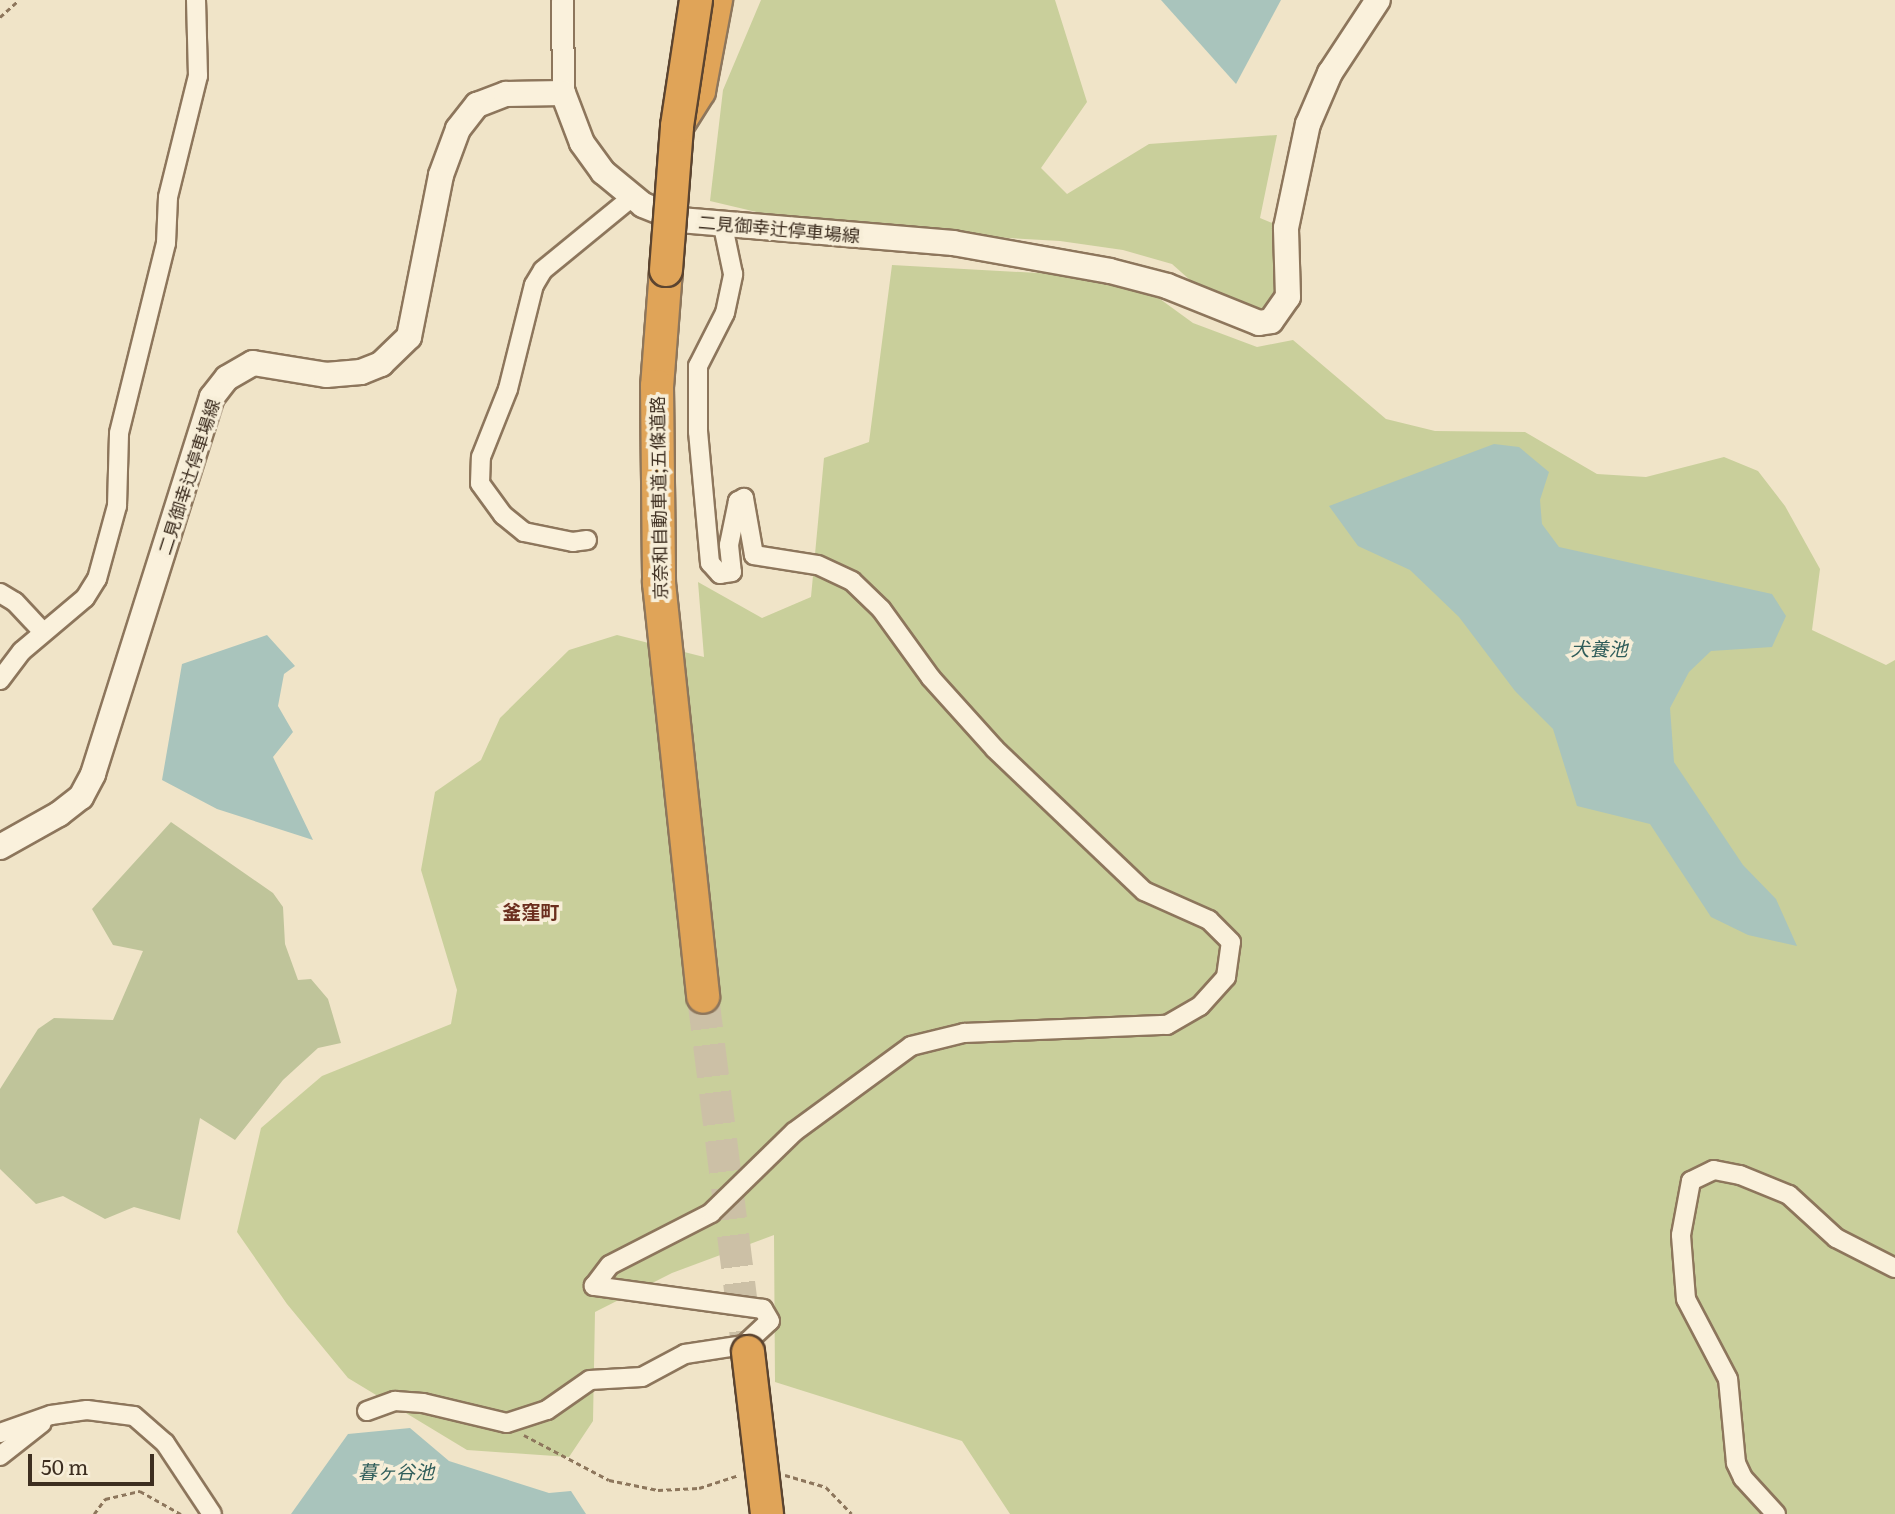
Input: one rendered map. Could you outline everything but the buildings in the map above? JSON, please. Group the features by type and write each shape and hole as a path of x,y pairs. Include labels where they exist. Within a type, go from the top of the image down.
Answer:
{"highway":[{"path":"667,255 662,190 676,0"},
{"name":"京奈和自動車道;五條道路","path":"696,0 677,126 657,386 659,583 703,997"},
{"path":"677,126 699,91 716,0"},
{"path":"748,1352 766,1514"}],"main road":[{"name":"二見御幸辻停車場線","path":"0,847 59,814 81,797 93,774 212,397 239,368 253,363 343,375 381,364 397,352 415,321 432,209 467,115 477,105 506,94 564,93 572,122 593,160 632,198 680,220 723,226 953,243 1111,271 1167,286 1240,318 1271,321 1288,297 1286,228 1308,124 1330,73 1378,0"}],"street":[{"path":"0,680 43,632 85,598 97,579 117,506 119,433 166,243 168,197 198,76 196,0"},
{"path":"562,0 564,93"},
{"path":"587,540 573,542 524,532 503,515 480,483 481,457 508,389 534,285 542,270 632,198"},
{"path":"367,1411 395,1401 423,1403 507,1423 547,1410 590,1380 642,1377 685,1354 744,1345 770,1321 763,1309 594,1286 610,1265 711,1213 794,1132 911,1046 964,1032 1167,1025 1200,1006 1226,977 1231,942 1209,920 1144,891 995,750 931,678 881,609 852,581 817,565 754,555 744,498 738,501 729,545 732,572 720,574 710,563 698,432 698,366 725,313 733,274 723,226"},
{"path":"0,593 15,602 43,632"},
{"path":"1776,1514 1743,1478 1736,1463 1728,1379 1686,1299 1681,1235 1691,1181 1714,1170 1740,1175 1788,1195 1836,1238 1895,1268"},
{"path":"0,1433 54,1415 87,1410 134,1416 165,1443 212,1514"},
{"path":"0,1456 54,1415"}],"path":[{"path":"0,17 19,0"},
{"path":"507,1423 540,1446 609,1480 658,1490 699,1488 748,1472"},
{"path":"782,1475 826,1487 852,1514"},
{"path":"94,1514 105,1499 140,1491 181,1514"}],"green space":[{"path":"761,0 1055,0 1087,102 1041,168 1067,194 1149,144 1277,135 1260,218 1277,225 1283,272 1269,317 1208,296 1172,264 1123,250 1060,241 821,227 710,201 723,90"},
{"path":"892,265 1111,277 1149,291 1193,323 1257,347 1293,340 1386,419 1435,431 1525,432 1597,474 1646,477 1724,457 1758,471 1785,506 1820,569 1812,630 1886,665 1895,660 1895,1514 1010,1514 962,1441 775,1382 774,1235 672,1273 595,1312 593,1421 569,1457 467,1450 348,1378 287,1304 237,1232 261,1128 322,1076 451,1024 457,990 421,870 435,792 481,760 500,718 569,650 617,635 704,657 698,582 762,618 811,597 824,458 869,442"},
{"path":"171,822 273,893 283,907 285,944 298,980 311,979 328,999 341,1043 318,1048 283,1080 235,1140 200,1118 180,1220 134,1207 105,1219 63,1196 36,1204 0,1169 0,1089 38,1029 54,1018 113,1020 143,951 113,945 92,909"}],"water":[{"path":"1161,0 1281,0 1236,84"},
{"name":"犬養池","path":"1494,444 1519,447 1549,472 1540,500 1542,524 1559,547 1772,594 1786,616 1772,647 1711,651 1689,672 1670,708 1674,762 1743,865 1776,899 1797,946 1748,935 1711,917 1650,824 1577,806 1553,729 1515,691 1459,617 1410,570 1358,546 1329,506"},
{"path":"267,635 295,666 284,674 278,706 293,732 273,757 313,840 217,809 162,780 182,664"},
{"name":"暮ヶ谷池","path":"410,1428 449,1461 549,1493 571,1491 586,1514 291,1514 348,1434"}],"tunnel":[{"path":"703,997 748,1352"}],"district":[{"name":"釜窪町","path":"531,912"}]}
